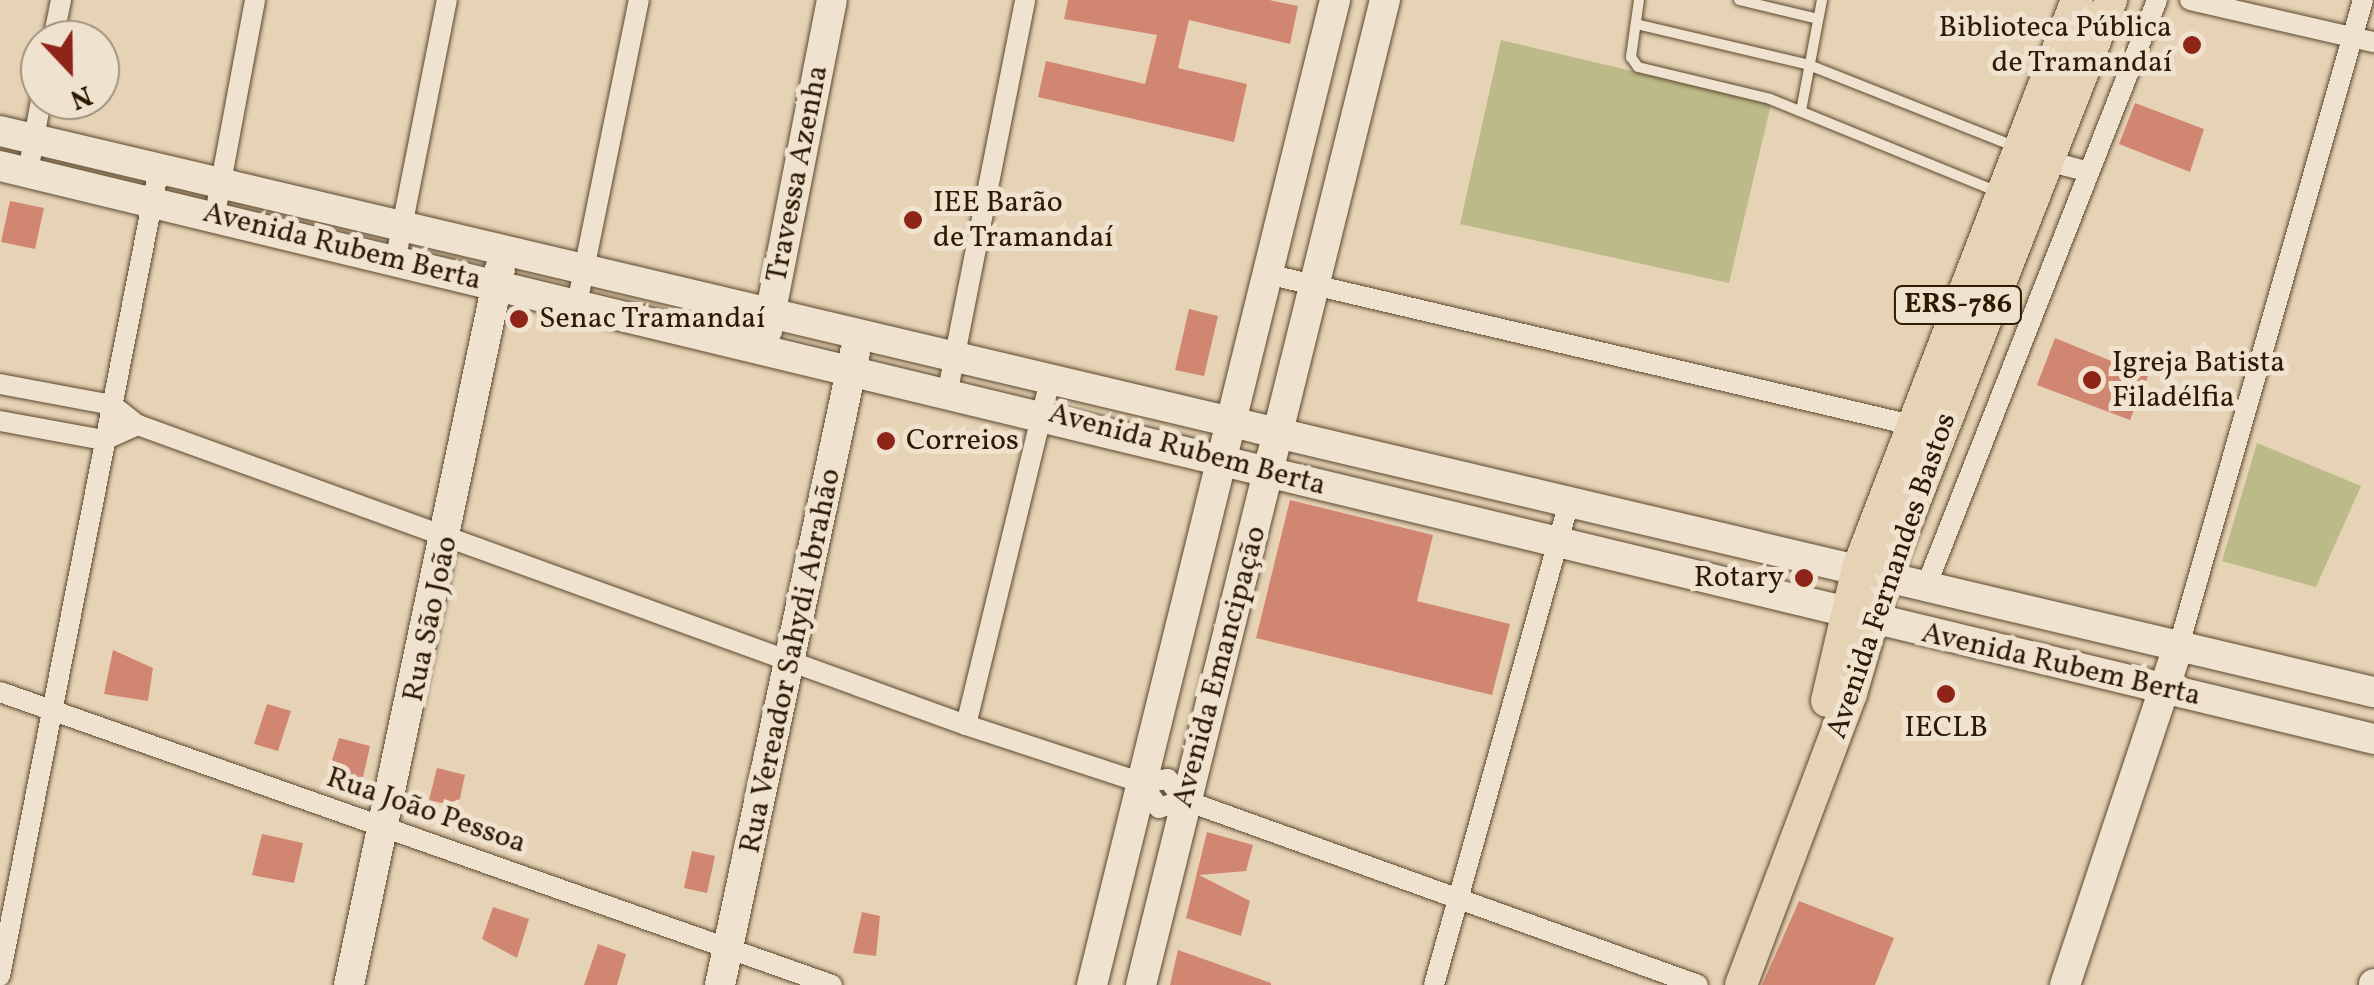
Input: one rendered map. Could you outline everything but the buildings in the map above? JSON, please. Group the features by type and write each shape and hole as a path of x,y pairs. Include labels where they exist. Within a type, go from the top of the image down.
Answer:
{"main road":[{"name":"Travessa Azenha","path":"763,348 832,0"},
{"name":"Avenida Emancipação","path":"1092,985 1335,0"},
{"name":"Avenida Emancipação","path":"1140,985 1184,800 1283,433 1384,0"},
{"name":"Avenida Fernandes Bastos","path":"1872,571 2034,154 2078,0"},
{"name":"Avenida Fernandes Bastos","path":"1741,985 1859,616 1912,425 2002,194 2034,154 2112,0"},
{"name":"Avenida Rubem Berta","path":"0,132 159,168 217,199 399,243 504,251 955,360 1570,499 2374,692"},
{"name":"Avenida Rubem Berta","path":"14,169 154,201 217,199"},
{"name":"Avenida Rubem Berta","path":"399,243 495,286 1043,412 1272,476 1560,538 1859,616 2374,740"},
{"name":"Rua São João","path":"349,985 449,536 504,251"},
{"name":"Rua Vereador Sahydi Abrahão","path":"720,985 795,658 859,336"},
{"name":"Avenida Fernandes Bastos","path":"1718,985 1859,616"},
{"path":"2064,985 2179,645"}],"street":[{"path":"217,199 255,0"},
{"path":"399,243 447,0"},
{"path":"577,304 588,272 639,0"},
{"path":"948,390 1025,0"},
{"name":"Avenida Fernandes Bastos","path":"1927,584 2157,0"},
{"path":"2190,0 2243,6 2374,42"},
{"path":"2179,645 2363,0"},
{"path":"14,169 34,140 38,120"},
{"path":"2034,154 2089,172"},
{"path":"0,976 57,712 104,440 159,168"},
{"path":"1267,274 1912,425"},
{"path":"966,725 1050,380"},
{"path":"0,384 112,405 138,424 795,658 966,725 1142,783 1168,779 1184,800 1698,985"},
{"path":"0,422 104,440 138,424"},
{"path":"1434,985 1570,499"},
{"name":"Rua João Pessoa","path":"0,692 832,985"}],"lane":[{"path":"1639,0 1638,68 1801,111 2002,194"},
{"path":"1738,0 1768,3 1818,19"},
{"path":"1801,111 1822,0"},
{"path":"1636,24 1810,65 2034,154"}],"shaded area":[{"path":"1501,40 1771,104 1729,283 1460,224"},
{"path":"2257,443 2361,486 2316,587 2222,561"}],"place":[{"name":"Biblioteca Pública de Tramandaí","path":"2192,45"},
{"name":"IEE Barão de Tramandaí","path":"913,220"},
{"name":"Senac Tramandaí","path":"519,319"},
{"name":"Igreja Batista Filadélfia","path":"2092,380"},
{"name":"Correios","path":"886,441"},
{"name":"Rotary","path":"1804,578"},
{"name":"IECLB","path":"1946,694"}]}
